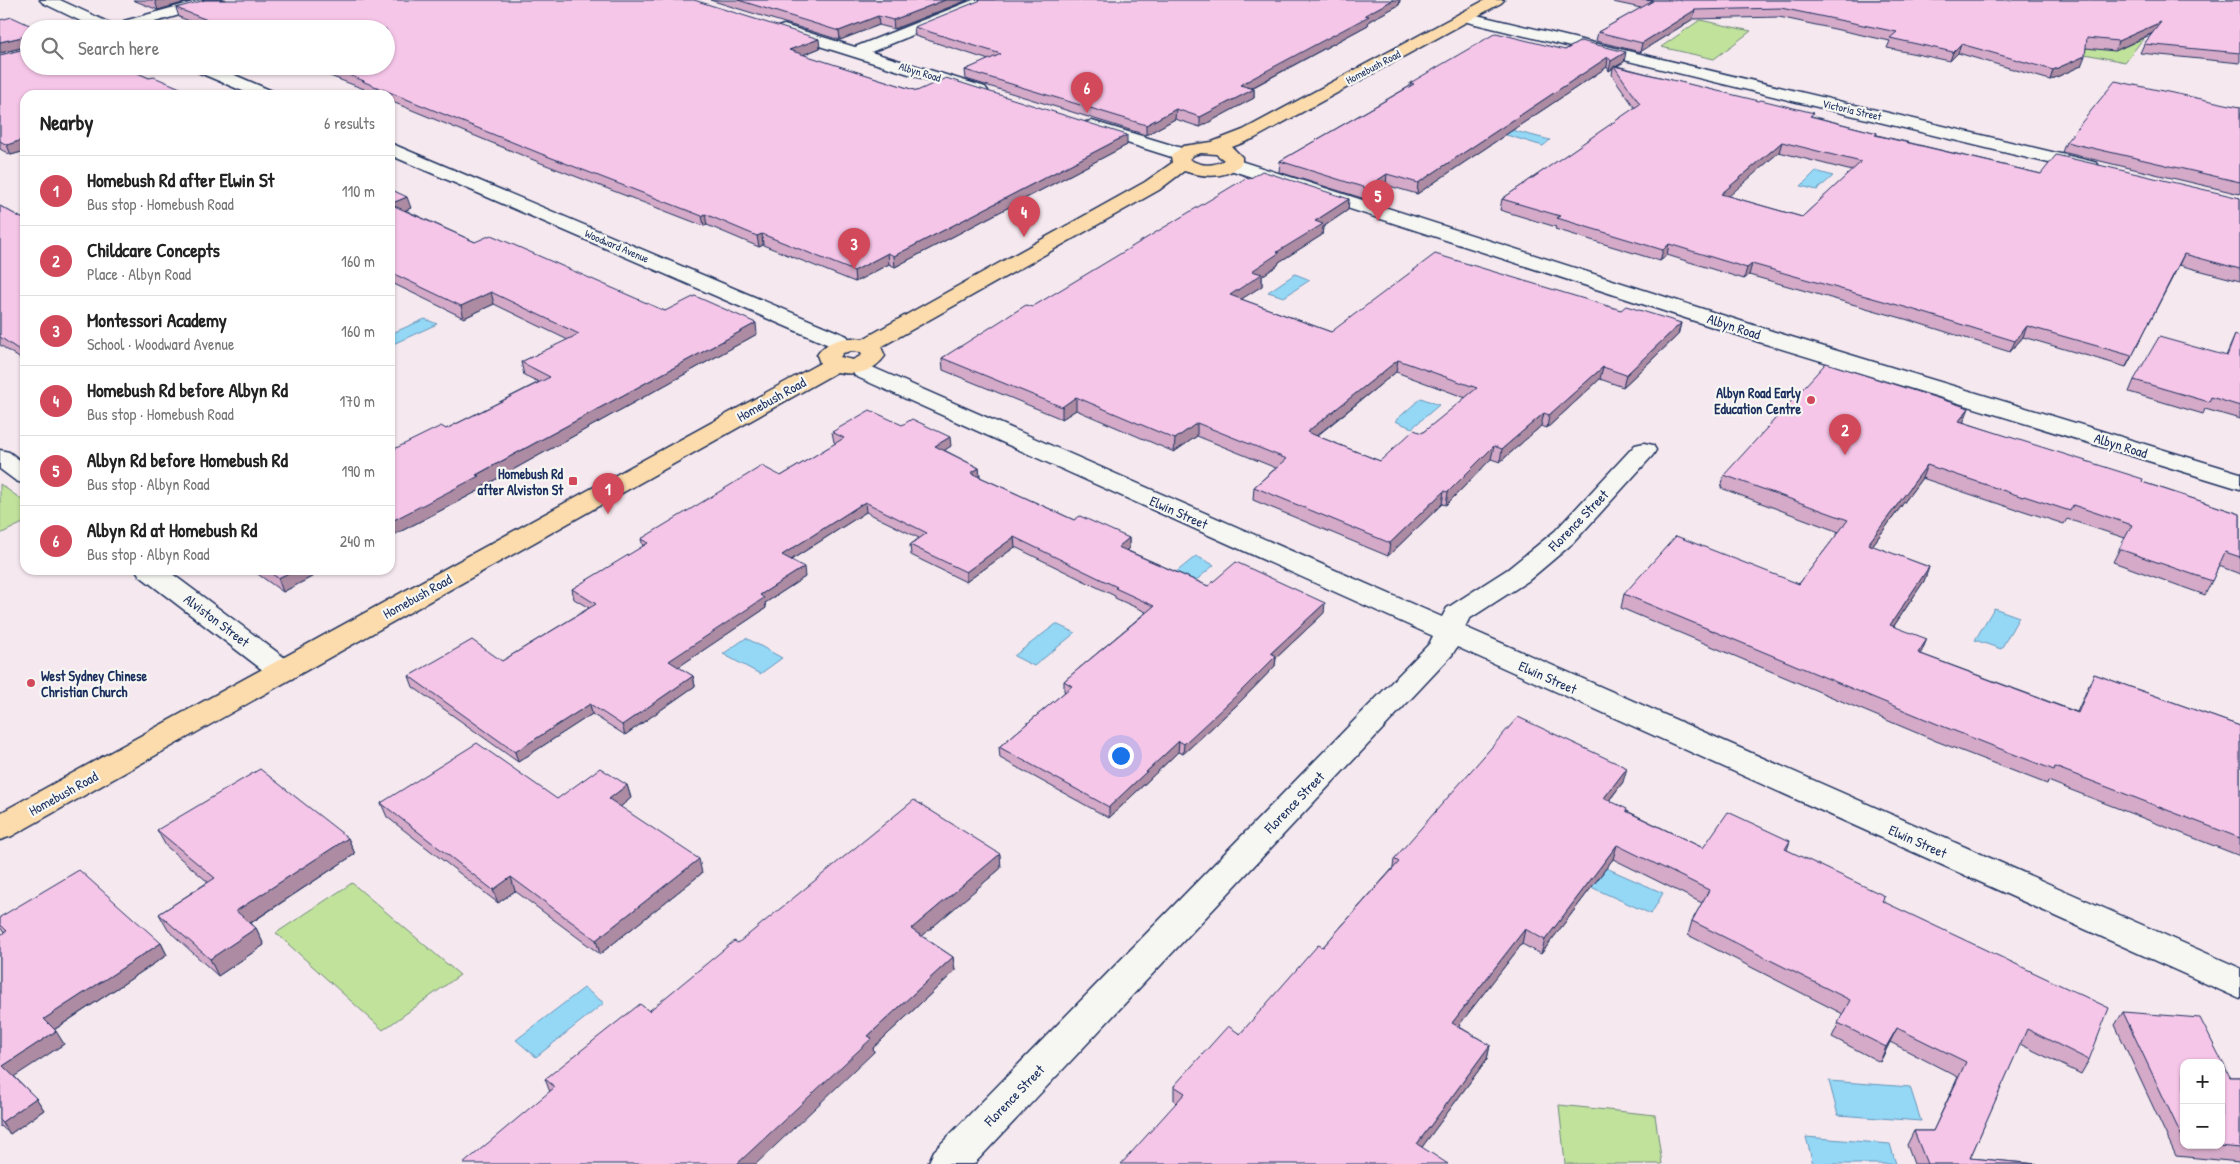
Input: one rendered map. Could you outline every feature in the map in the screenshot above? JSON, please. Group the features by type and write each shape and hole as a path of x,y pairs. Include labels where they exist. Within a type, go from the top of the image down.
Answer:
{"main road":[{"name":"Homebush Road","path":"863,355 1152,186 1187,162 1214,170 1224,155 1249,134 1496,0"},
{"name":"Homebush Road","path":"0,828 283,671 838,355"},
{"path":"838,355 846,367 863,355"}],"street":[{"path":"48,0 87,20"},
{"path":"150,20 217,0"},
{"path":"856,52 986,0"},
{"name":"Victoria Street","path":"1464,18 2105,170"},
{"name":"Albyn Road","path":"772,26 998,97"},
{"path":"220,75 254,90"},
{"path":"1074,120 1187,162"},
{"name":"Woodward Avenue","path":"395,150 839,341 838,355"},
{"name":"Albyn Road","path":"1224,155 1767,337 2240,481"},
{"name":"Elwin Street","path":"863,355 863,370 875,376 2240,984"},
{"name":"Florence Street","path":"948,1164 1442,648 1457,614 1518,575 1564,537 1644,450"},
{"path":"0,458 20,472"},
{"name":"Alviston Street","path":"157,575 283,671"}],"green space":[{"path":"1700,20 1751,31 1714,59 1661,47"},
{"path":"2147,34 2125,62 2065,50"},
{"path":"0,484 20,498 20,524 0,534"},
{"path":"352,883 460,975 383,1030 276,933"},
{"path":"1559,1105 1655,1115 1662,1164 1565,1164"}],"water":[{"path":"1499,127 1550,140 1543,146 1493,131"},
{"path":"1816,171 1833,176 1817,190 1801,186"},
{"path":"1295,274 1310,280 1284,297 1268,292"},
{"path":"425,319 437,324 395,343 395,332"},
{"path":"1421,398 1439,405 1412,428 1395,421"},
{"path":"1196,556 1214,565 1179,595 1159,586"},
{"path":"1994,608 2019,617 2001,649 1975,640"},
{"path":"1056,624 1075,633 1034,666 1014,656"},
{"path":"746,638 782,658 760,674 723,654"},
{"path":"1595,863 1663,893 1651,914 1582,883"},
{"path":"584,988 604,1003 536,1057 516,1040"},
{"path":"1829,1081 1910,1087 1921,1121 1838,1115"},
{"path":"1806,1137 1890,1144 1896,1164 1813,1164"}],"building":[{"path":"205,0 694,0 819,39 789,50 917,91 946,78 1127,135 894,256 888,253 854,271 762,234 757,236 705,214 702,216 539,153 395,94 395,90 384,90 349,75 395,75 395,20 207,20 176,8"},
{"path":"738,0 945,0 893,20 878,16 839,31"},
{"path":"981,0 1393,0 1365,15 1369,16 1240,85 1254,89 1200,117 1176,109 1146,125 965,70 1001,54 914,27"},
{"path":"1647,0 2240,0 2240,53 2144,44 2161,22 2118,41 2087,38 2085,56 2053,70 1961,44 1953,52 1890,38 1897,32 1781,8 1695,10 1642,43 1598,32 1653,1"},
{"path":"12,17 20,21 20,37 0,42 0,20"},
{"path":"1496,33 1565,50 1581,41 1626,52 1611,61 1608,57 1418,183 1387,174 1366,188 1280,161 1414,84 1410,83"},
{"path":"20,50 20,75 142,75 149,78 154,77 185,90 20,90 20,141 7,145 0,141 0,55"},
{"path":"1614,66 1814,113 1810,116 1877,133 1875,135 2041,174 2056,155 2240,198 2240,269 2184,254 2132,356 2027,326 2015,341 1908,308 1752,264 1747,268 1669,244 1663,250 1557,218 1560,216 1502,199 1640,104","holes":["1782,142 1861,162 1802,217 1721,194"]},
{"path":"2115,81 2240,107 2240,182 2066,142"},
{"path":"1262,171 1349,199 1315,221 1323,224 1277,252 1279,253 1252,271 1262,274 1230,295 1331,332 1435,254 1621,310 1626,306 1681,323 1626,375 1603,367 1549,415 1544,413 1502,449 1494,446 1448,492 1444,491 1390,543 1254,487 1287,459 1197,423 1175,439 1076,397 1062,407 942,358 1026,305 1032,307 1246,178 1249,179","holes":["1398,360 1477,388 1422,433 1414,430 1380,461 1307,432"]},
{"path":"395,191 407,197 395,202"},
{"path":"0,206 20,217 20,351 0,337"},
{"path":"395,206 475,242 491,235 665,311 695,296 756,323 476,475 479,476 395,519 395,449 441,426 446,429 550,377 521,362 579,334 491,292 461,306 395,274"},
{"path":"2235,335 2240,337 2240,406 2211,397 2209,402 2134,380 2159,337 2227,356"},
{"path":"1826,363 1969,408 1959,421 2143,479 2142,482 2240,514 2240,557 2225,552 2212,581 2119,549 2132,525 2073,505 2070,511 1927,465 1868,544 1929,567 1890,625 1927,639 1918,653 2078,713 2094,674 2240,726 2240,838 2055,767 2054,770 1942,726 1624,594 1676,536 1799,584 1848,520 1724,475"},
{"path":"870,410 902,425 912,419 950,437 935,446 979,468 971,473 1074,520 1080,516 1129,538 1118,547 1208,586 1236,562 1325,603 1271,653 1276,656 1238,694 1184,744 1179,741 1109,807 999,747 1072,686 1064,681 1154,606 1014,537 966,572 910,545 927,533 865,502 782,555 804,567 760,595 764,598 669,661 693,676 622,725 590,704 515,752 409,676 472,640 502,661 596,604 572,589 648,543 641,539 762,466 781,476 844,438 832,432"},
{"path":"274,575 284,575 278,578"},
{"path":"1518,717 1627,768 1604,798 1627,809 1626,811 1703,848 1728,812 1790,841 1785,849 1885,896 1882,901 2109,1008 2089,1060 2027,1029 1970,1158 2037,1164 1927,1164 1914,1131 1933,1131 1966,1062 1897,1028 1886,1047 1838,1023 1850,1000 1692,921 1709,890 1617,845 1545,940 1525,929 1452,1023 1490,1045 1417,1144 1448,1164 1121,1164 1185,1093 1174,1086 1228,1026 1240,1034 1318,945 1323,947 1399,862 1394,859"},
{"path":"477,743 557,799 600,768 627,785 609,799 699,859 596,940 511,877 493,890 381,803"},
{"path":"260,769 348,838 236,911 256,928 210,959 159,914 215,878 157,830"},
{"path":"914,800 1000,854 911,929 953,957 868,1036 872,1038 737,1164 463,1164 555,1087 545,1079 640,1004 649,1011 734,941 738,943"},
{"path":"79,870 161,943 44,1019 56,1031 3,1066 36,1098 2,1122 0,1120 0,935 7,931 0,924 0,917"},
{"path":"2123,1012 2200,1018 2221,1059 2180,1059 2180,1133"},
{"path":"2225,1067 2230,1077 2240,1077 2240,1148 2225,1147"}],"place":[{"name":"Albyn Rd at Homebush Rd","path":"1087,113"},
{"name":"Albyn Rd before Homebush Rd","path":"1378,221"},
{"name":"Homebush Rd before Albyn Rd","path":"1024,237"},
{"name":"Montessori Academy","path":"854,269"},
{"name":"Albyn Road Early Education Centre","path":"1811,400"},
{"name":"Childcare Concepts","path":"1845,455"},
{"name":"Homebush Rd after Alviston St","path":"573,481"},
{"name":"Homebush Rd after Elwin St","path":"608,514"},
{"name":"West Sydney Chinese Christian Church","path":"31,683"}]}
